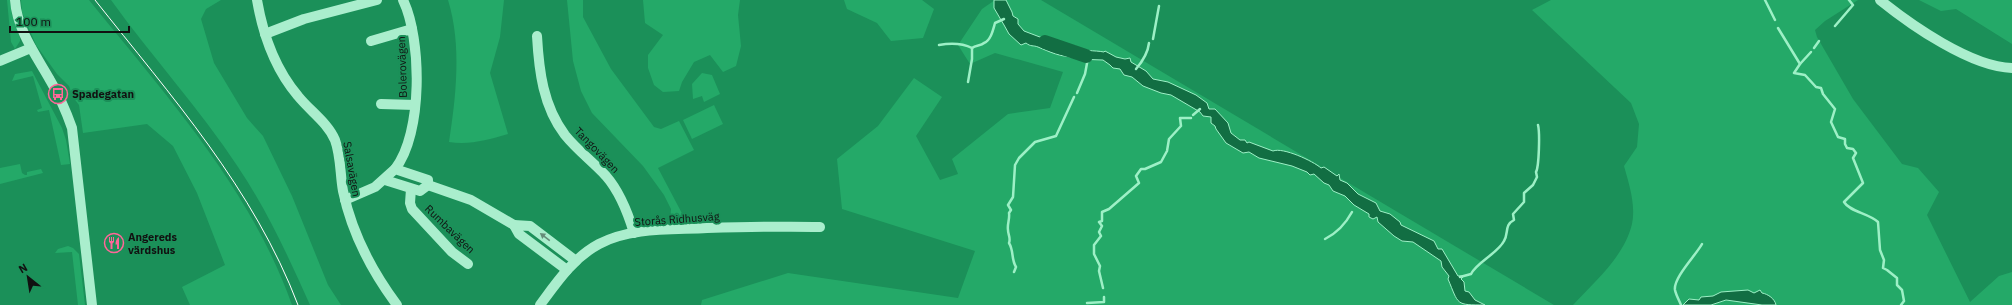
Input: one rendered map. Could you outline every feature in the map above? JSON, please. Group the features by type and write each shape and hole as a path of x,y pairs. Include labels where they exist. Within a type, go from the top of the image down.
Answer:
{"street":[{"path":"15,0 19,21 31,48 63,105 72,128 92,305"},
{"name":"Salsavägen","path":"257,0 265,34 274,58 292,89 324,123 335,140 345,200 350,220 366,258 397,305"},
{"path":"265,34 304,19 377,0"},
{"name":"Bolerovägen","path":"394,169 401,161 409,140 415,105 415,48 412,29 403,0"},
{"path":"1880,0 1912,24 1969,56 2003,68 2012,68"},
{"name":"Bolerovägen","path":"371,41 412,29"},
{"name":"Tangovägen","path":"537,36 540,71 548,104 564,134 615,188 623,202 634,233"},
{"path":"0,61 31,48"},
{"name":"Bolerovägen","path":"381,104 415,105"},
{"path":"345,200 368,191 385,180 394,169"},
{"name":"Rumbavägen","path":"394,169 428,180 428,185"},
{"path":"385,180 411,189"},
{"name":"Rumbavägen","path":"428,185 420,191 411,189 410,203 412,209 452,252 468,264"},
{"name":"Rumbavägen","path":"428,185 471,200 514,225 530,226 576,261"},
{"name":"Rumbavägen","path":"514,225 518,234 567,270"},
{"name":"Storås Ridhusväg","path":"540,305 567,270 576,261 600,244 634,233 754,227 820,226"}],"shaded area":[{"path":"7,0 10,0 12,15 20,38 20,41 15,49 11,42"},
{"path":"21,0 89,0 176,107 230,182 254,222 275,262 292,305 190,305 182,287 225,265 197,193 173,146 147,124 83,133 79,105 73,97 69,86 57,74 36,45 22,12"},
{"path":"111,0 221,0 206,9 201,19 214,63 247,118 263,136 292,196 328,285 341,305 310,305 286,252 249,183 208,124"},
{"path":"448,0 504,0 500,37 490,73 508,134 486,140 457,143 449,142 454,107 456,53 455,35"},
{"path":"567,0 583,0 583,17 611,69 654,127 661,129 679,121 694,150 658,168 686,221 670,222 671,209 664,195 643,166 592,113 581,91 573,61"},
{"path":"643,0 740,0 738,15 741,46 736,66 723,72 710,55 694,62 682,82 679,91 663,92 654,85 648,68 648,55 663,35 645,23"},
{"path":"844,0 922,0 934,9 923,38 891,41 877,23 847,9"},
{"path":"994,0 1006,0 1013,16 1018,19 1018,24 1024,31 1061,45 1064,50 1075,46 1085,50 1105,51 1116,57 1125,59 1130,58 1131,62 1146,71 1153,79 1168,82 1196,95 1207,103 1209,109 1215,109 1228,123 1231,133 1240,140 1245,140 1247,143 1249,142 1273,151 1284,151 1305,158 1321,168 1324,167 1337,176 1339,174 1340,180 1347,183 1358,194 1376,203 1380,211 1390,214 1400,222 1401,225 1434,241 1438,249 1442,249 1458,276 1464,276 1461,279 1464,282 1465,291 1469,292 1475,300 1485,305 1468,305 1459,302 1448,279 1449,276 1442,267 1441,261 1413,242 1402,241 1394,236 1378,222 1377,217 1373,219 1369,217 1369,214 1354,205 1345,196 1333,191 1329,185 1324,183 1314,174 1310,175 1307,172 1292,166 1259,158 1249,152 1243,153 1226,143 1215,126 1211,123 1211,117 1203,116 1200,112 1171,95 1143,86 1132,77 1124,75 1120,69 1113,68 1103,60 1076,59 1075,57 1055,54 1026,43 1021,45 1009,34 994,8"},
{"path":"995,0 1041,0 1554,305 701,305 702,300 788,273 958,298 975,251 842,209 837,159 878,126 914,78 942,97 916,136 940,180 958,174 952,159 1008,114 1050,108 1063,72 995,53 970,64 958,45 982,9"},
{"path":"1551,0 1858,0 1825,21 1815,30 1817,37 1853,99 1902,164 1918,168 1939,192 1927,215 1970,302 1999,276 2012,272 2012,305 1573,305 1616,258 1628,236 1632,224 1633,209 1624,166 1637,147 1639,124 1631,103 1532,10"},
{"path":"1919,0 2012,0 2012,44 1956,9 1941,11"},
{"path":"32,71 62,128 66,140 70,164 61,165 49,110 38,112 37,110 42,108 33,76 12,81 15,74"},
{"path":"702,73 712,75 720,94 704,102 702,96 693,99 692,84"},
{"path":"714,105 723,124 692,139 683,120"},
{"path":"20,164 22,173 25,175 27,175 27,172 41,169 43,173 0,184 0,168"},
{"path":"68,246 73,248 79,254 85,305 78,305 72,252 55,253 58,249"},
{"path":"1748,290 1754,293 1760,290 1762,293 1773,299 1776,305 1762,305 1726,300 1711,305 1683,305 1689,299 1699,300 1701,297 1713,296 1721,292"}],"waterway":[{"path":"1765,0 1775,20"},
{"path":"1835,26 1853,5 1849,0"},
{"path":"1153,39 1159,6"},
{"path":"972,48 986,42 995,23 1004,19"},
{"path":"1778,28 1800,64 1794,73 1805,75 1816,87 1821,88 1823,94 1835,109 1831,122 1838,137 1845,139 1847,148 1853,149 1856,153 1853,158 1863,183 1844,202 1850,208 1869,216 1878,222 1880,250 1884,260 1883,268 1897,278 1897,285 1902,290 1904,301 1901,305"},
{"path":"1814,48 1819,41"},
{"path":"1045,42 1086,56"},
{"path":"1136,69 1144,57 1149,43"},
{"path":"939,45 956,44 972,48"},
{"path":"968,82 972,59 972,48"},
{"path":"1800,64 1811,52"},
{"path":"1077,93 1085,74 1088,58"},
{"path":"1014,272 1016,267 1009,243 1010,240 1008,232 1009,213 1011,210 1008,205 1013,197 1015,165 1019,158 1035,142 1056,136 1074,97"},
{"path":"1193,115 1200,109"},
{"path":"1103,288 1099,271 1100,266 1094,254 1094,245 1101,236 1099,232 1102,226 1099,222 1102,221 1102,212 1109,209 1139,183 1136,176 1141,169 1145,169 1161,162 1167,151 1169,139 1181,126 1180,118 1191,118"},
{"path":"1460,277 1471,274 1477,266 1501,245 1505,238 1509,224 1514,220 1513,214 1524,202 1524,193 1533,185 1537,177 1536,172 1539,142 1538,125"},
{"path":"1325,239 1341,227 1352,212"},
{"path":"1681,305 1675,292 1675,285 1681,273 1702,244"},
{"path":"1087,303 1104,302 1104,297"}],"tram line":[{"path":"95,0 181,108 234,183 258,222 280,263 298,305"}],"place":[{"name":"Spadegatan","path":"58,94"},
{"name":"Angereds värdshus","path":"114,243"}]}
